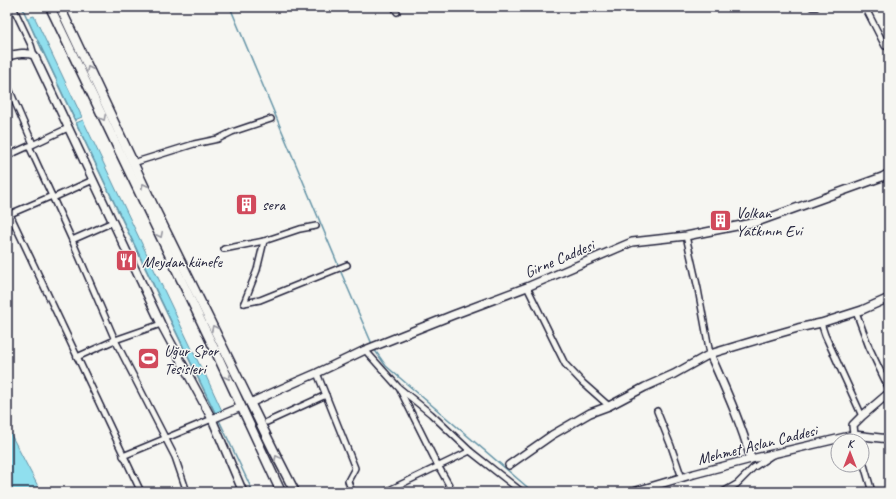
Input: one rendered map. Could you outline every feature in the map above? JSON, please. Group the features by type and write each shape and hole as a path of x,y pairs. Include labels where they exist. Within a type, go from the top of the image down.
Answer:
{"main road":[{"path":"50,7 214,348 281,492"},
{"path":"60,7 133,163 295,492"}],"street":[{"path":"13,7 68,128 161,324 212,419 243,492"},
{"path":"394,7 397,12"},
{"path":"865,7 885,46 889,45"},
{"path":"7,56 19,53 34,55"},
{"path":"7,84 52,197 115,340 175,457 188,492"},
{"path":"133,163 194,144 218,139 232,132 272,119"},
{"path":"7,156 68,128"},
{"name":"Girne Caddesi","path":"250,403 366,350 527,287 632,242 686,236 757,222 882,177 889,173"},
{"path":"10,214 93,180"},
{"path":"7,208 141,492"},
{"path":"72,240 113,222"},
{"path":"224,249 264,241 300,229 316,226"},
{"path":"686,236 710,354 748,447 751,459"},
{"path":"264,241 258,270 244,303 260,300 347,265"},
{"path":"527,287 566,364 583,383 609,406"},
{"path":"509,465 536,445 590,413 609,406 638,390 674,374 710,354 798,328 821,323 856,312 889,298"},
{"path":"856,312 869,347 889,389"},
{"path":"821,323 862,416"},
{"path":"77,357 115,340 161,324"},
{"path":"366,350 398,387 431,414 470,450 522,492"},
{"path":"317,373 355,468 348,481 352,492"},
{"path":"398,387 438,467 450,485 452,492"},
{"path":"855,433 853,425 889,393"},
{"path":"267,422 326,395"},
{"path":"124,456 241,407"},
{"path":"657,411 672,446 682,478"},
{"name":"Mehmet Aslan Caddesi","path":"870,438 889,439"},
{"name":"Mehmet Aslan Caddesi","path":"633,492 751,459 830,443"},
{"path":"385,492 470,450"},
{"path":"723,492 737,484 753,468 776,453"},
{"path":"866,473 872,492"}],"water":[{"path":"34,16 82,117 75,120 27,18"},
{"path":"83,120 202,370 196,373 76,123"},
{"path":"205,374 223,413 217,416 197,376"},
{"path":"7,427 41,492 7,492"}],"waterway":[{"path":"22,7 36,38"},
{"path":"230,7 339,267"},
{"path":"38,41 56,79"},
{"path":"58,85 216,415"},
{"path":"340,270 372,344"},
{"path":"374,349 386,366 533,492"},
{"path":"218,418 253,492"}],"place":[{"name":"sera","path":"246,204"},
{"name":"Volkan Yatkının Evi","path":"720,221"},
{"name":"Meydan künefe","path":"126,261"},
{"name":"Uğur Spor Tesisleri","path":"149,359"}]}
